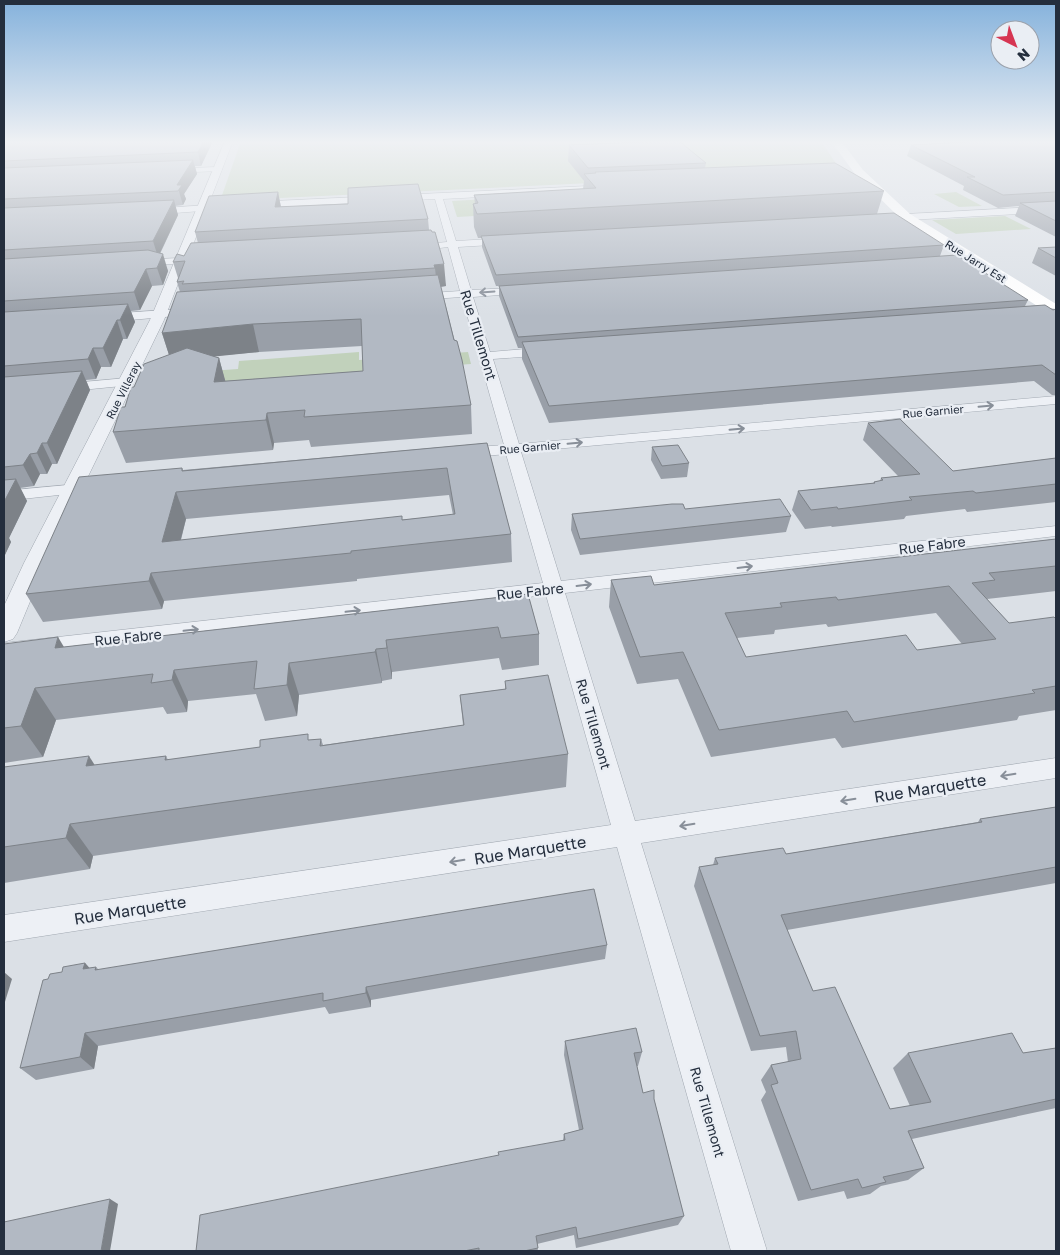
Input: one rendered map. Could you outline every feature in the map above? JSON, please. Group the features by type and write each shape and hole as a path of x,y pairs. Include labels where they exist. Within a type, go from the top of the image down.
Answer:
{"main road":[{"name":"Rue Jarry Est","path":"885,200 906,217 1056,312"}],"street":[{"name":"Rue Villeray","path":"4,633 35,563 159,315 206,200"},
{"path":"247,206 370,200"},
{"name":"Rue Tillemont","path":"439,200 749,1251"},
{"path":"141,212 229,207"},
{"path":"878,218 1056,209"},
{"path":"425,246 522,240"},
{"path":"131,264 215,259"},
{"path":"956,260 973,260"},
{"path":"406,298 538,289"},
{"path":"93,319 210,311"},
{"path":"1036,314 1056,312"},
{"path":"486,356 558,350"},
{"path":"51,388 127,382"},
{"name":"Rue Garnier","path":"451,455 1056,400"},
{"path":"4,496 105,487"},
{"name":"Rue Fabre","path":"4,650 1056,531"},
{"name":"Rue Marquette","path":"4,929 1056,768"}],"green space":[{"path":"221,200 250,200 220,201"},
{"path":"560,200 530,213 457,217 452,201"},
{"path":"945,200 970,200 982,206 959,207"},
{"path":"1005,216 1031,229 956,234 932,220"},
{"path":"359,352 359,360 468,352 471,364 148,387 167,374 238,369 239,361"}],"building":[{"path":"174,200 153,241 4,250 4,208"},
{"path":"208,200 276,200 275,207 348,204 348,200 422,200 428,219 195,232"},
{"path":"476,200 732,200 477,214 473,204 478,203"},
{"path":"1056,201 1056,221 1020,203"},
{"path":"894,213 944,245 496,275 481,236"},
{"path":"431,230 435,232 444,264 434,265 435,268 182,284 184,281 177,282 185,261 173,262 177,254 184,256 191,243"},
{"path":"1056,247 1056,258 1038,248"},
{"path":"148,250 163,254 157,268 146,269 134,292 4,301 4,259"},
{"path":"957,255 1028,300 518,337 499,286"},
{"path":"438,275 454,340 457,341 462,360 471,405 304,417 305,410 267,413 266,420 113,432 121,407 125,407 131,387 134,387 144,364 187,348 219,358 214,382 363,371 361,319 253,324 162,333 177,292"},
{"path":"128,304 120,320 117,320 103,348 93,348 88,359 4,366 4,312"},
{"path":"1045,305 1053,310 1056,309 1056,375 1042,365 549,406 522,342"},
{"path":"82,371 47,443 42,443 37,453 30,454 23,465 4,467 4,377"},
{"path":"900,419 953,471 1056,458 1056,484 976,493 973,491 909,497 912,500 838,509 837,507 811,510 798,491 875,483 883,480 881,478 920,474 868,423"},
{"path":"487,443 511,534 351,551 351,553 151,573 149,581 26,594 79,477 182,468 182,471","holes":["447,468 455,514 402,520 402,516 162,542 176,492"]},
{"path":"678,445 689,463 662,466 652,447"},
{"path":"16,479 4,502 4,480"},
{"path":"780,499 791,516 580,539 572,514 672,504 683,504 685,509"},
{"path":"1056,539 1056,566 989,573 995,580 972,583 1009,623 1054,617 1056,619 1056,686 1032,690 1035,693 854,722 847,711 719,730 683,652 640,657 611,580 651,576 654,585","holes":["949,586 996,639 917,650 906,635 746,657 725,613 782,607 780,603 836,597 838,600"]},
{"path":"528,594 539,634 501,638 498,627 386,640 387,648 376,649 375,652 289,663 287,685 254,689 257,661 174,670 172,680 151,683 153,674 35,688 21,726 4,728 4,644 58,637 55,648"},
{"path":"548,675 568,754 70,824 66,838 4,847 4,767 89,756 86,766 166,756 165,760 260,747 260,740 308,734 308,740 321,739 320,746 464,725 460,695 506,689 505,681"},
{"path":"1056,807 1056,867 781,915 813,991 835,987 890,1109 931,1102 908,1053 1012,1033 1023,1053 1056,1048 1056,1099 908,1131 924,1168 883,1177 886,1182 862,1188 858,1179 811,1190 771,1085 778,1083 771,1065 801,1059 796,1031 760,1036 699,867 718,864 715,858 783,848 786,854 982,822 980,819"},
{"path":"594,889 607,945 366,987 366,993 323,1001 323,993 85,1033 80,1057 20,1068 43,980 48,979 50,974 62,972 63,967 85,963 83,969 96,967 95,970"},
{"path":"636,1028 642,1052 634,1053 643,1093 654,1090 654,1099 684,1216 578,1239 576,1227 536,1236 538,1248 524,1251 479,1251 479,1248 464,1251 196,1251 200,1215 499,1155 498,1152 565,1140 564,1134 583,1129 565,1041"},
{"path":"110,1199 101,1251 4,1251 4,1222"}]}
